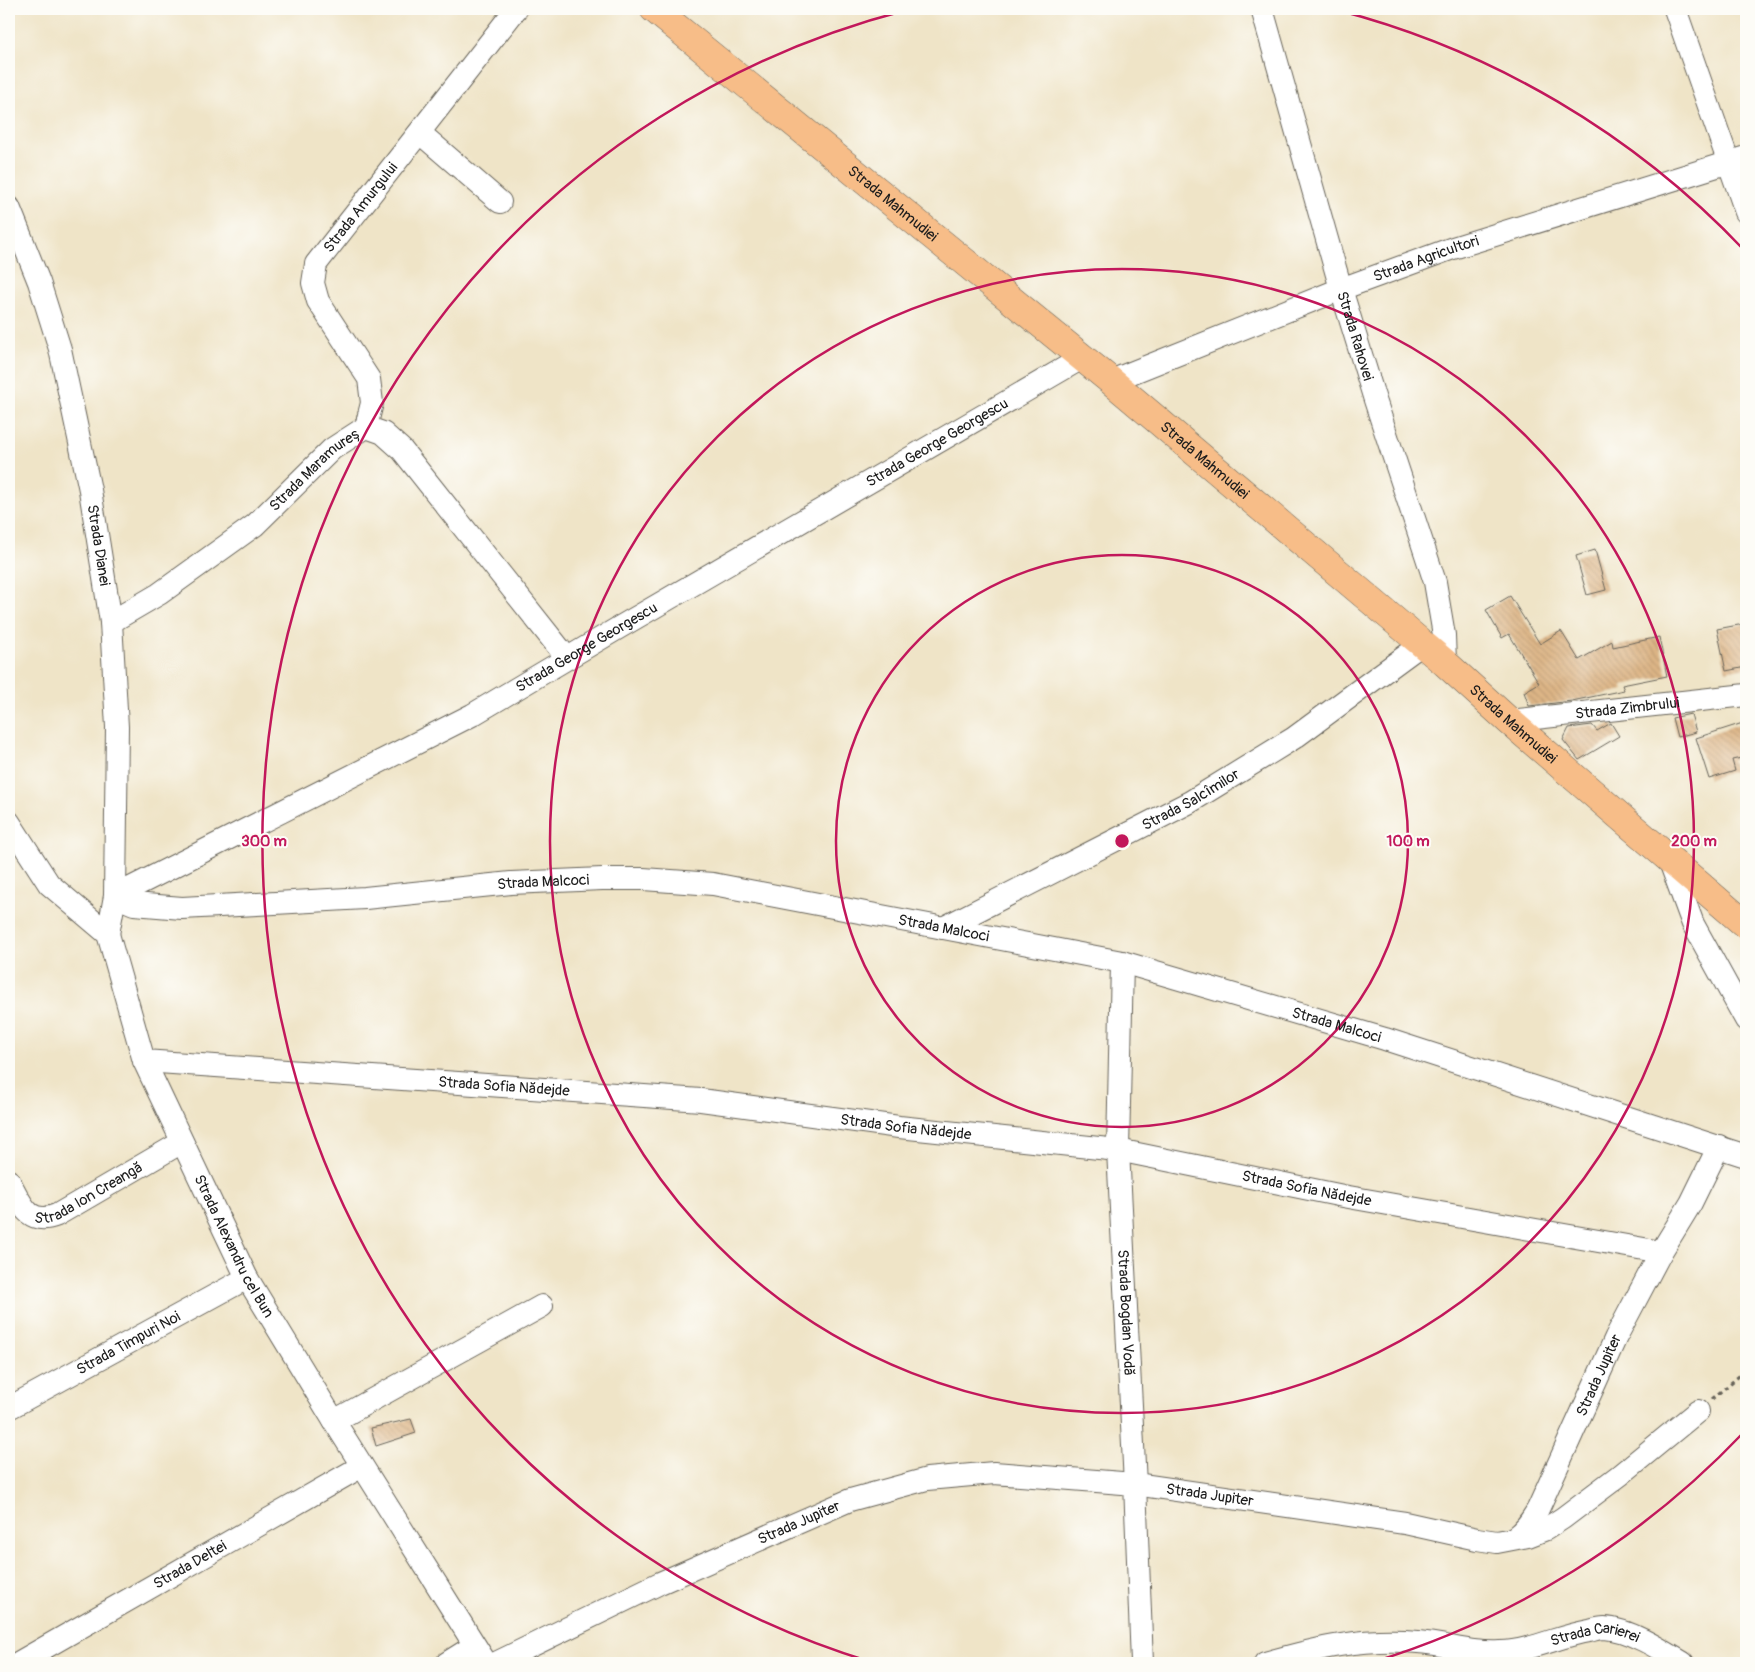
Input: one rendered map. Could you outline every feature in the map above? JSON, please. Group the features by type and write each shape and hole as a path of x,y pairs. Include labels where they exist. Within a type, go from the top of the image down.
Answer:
{"main road":[{"name":"Strada Mahmudiei","path":"654,9 1111,382 1445,663 1509,721 1746,925"}],"street":[{"name":"Strada Amurgului","path":"366,427 372,404 369,379 318,301 313,283 316,264 516,9"},
{"name":"Strada Rahovei","path":"1262,9 1341,289 1375,400 1435,582 1444,635 1445,663"},
{"path":"1675,9 1737,160 1746,212"},
{"path":"420,133 500,202"},
{"name":"Strada Agricultori","path":"1111,382 1341,289 1454,248 1737,160"},
{"name":"Strada Dianei","path":"9,207 39,282 60,349 90,490 110,622 117,727 116,896"},
{"name":"Strada George Georgescu","path":"116,896 472,715 566,658 1082,358"},
{"name":"Strada Maramureș","path":"110,622 159,594 255,525 332,449 366,427 383,433 402,450 566,658"},
{"name":"Strada Salcîmilor","path":"942,928 1190,802 1294,738 1422,644"},
{"name":"Strada Zimbrului","path":"1509,721 1746,695"},
{"path":"9,822 49,884 108,934 116,896"},
{"path":"1669,859 1693,924 1746,1020"},
{"name":"Strada Malcoci","path":"116,896 134,904 182,908 365,898 511,883 602,879 713,884 788,900 1122,962 1385,1039 1746,1156"},
{"name":"Strada Alexandru cel Bun","path":"108,934 144,1061 247,1278 480,1655"},
{"name":"Strada Bogdan Vodă","path":"1122,962 1118,1150 1136,1484 1142,1663"},
{"name":"Strada Sofia Nădejde","path":"144,1061 700,1100 898,1127 1118,1150 1342,1196 1661,1252"},
{"name":"Strada Ion Creangă","path":"9,1181 26,1211 31,1216 49,1218 58,1215 182,1142"},
{"name":"Strada Jupiter","path":"496,1663 660,1583 850,1500 927,1479 994,1473 1136,1484 1405,1523 1497,1542 1513,1539 1523,1532 1538,1509 1616,1337 1661,1252 1691,1203 1718,1146"},
{"name":"Strada Timpuri Noi","path":"9,1408 247,1278"},
{"path":"334,1421 542,1306"},
{"path":"1513,1539 1546,1529 1563,1518 1620,1475 1698,1411"},
{"name":"Strada Deltei","path":"18,1663 362,1466"},
{"name":"Strada Carierei","path":"1265,1663 1334,1654 1367,1640 1418,1642 1476,1652 1502,1652 1529,1648 1573,1633 1604,1628 1632,1635 1660,1648 1683,1663"},
{"path":"447,1663 480,1655"}],"path":[{"path":"1698,1411 1746,1370"}],"building":[{"path":"1595,550 1606,590 1587,595 1576,556"},
{"path":"1510,596 1540,644 1561,631 1579,660 1612,641 1613,647 1659,637 1667,676 1622,685 1624,690 1572,701 1529,706 1524,692 1539,683 1509,634 1502,638 1486,610"},
{"path":"1744,624 1746,667 1726,671 1717,629"},
{"path":"1691,714 1696,732 1677,737 1672,718"},
{"path":"1746,722 1746,757 1732,760 1735,771 1709,779 1696,738"},
{"path":"1611,723 1619,736 1579,760 1563,740 1569,728 1592,725 1597,731"},
{"path":"411,1419 416,1433 376,1446 371,1428"}]}
